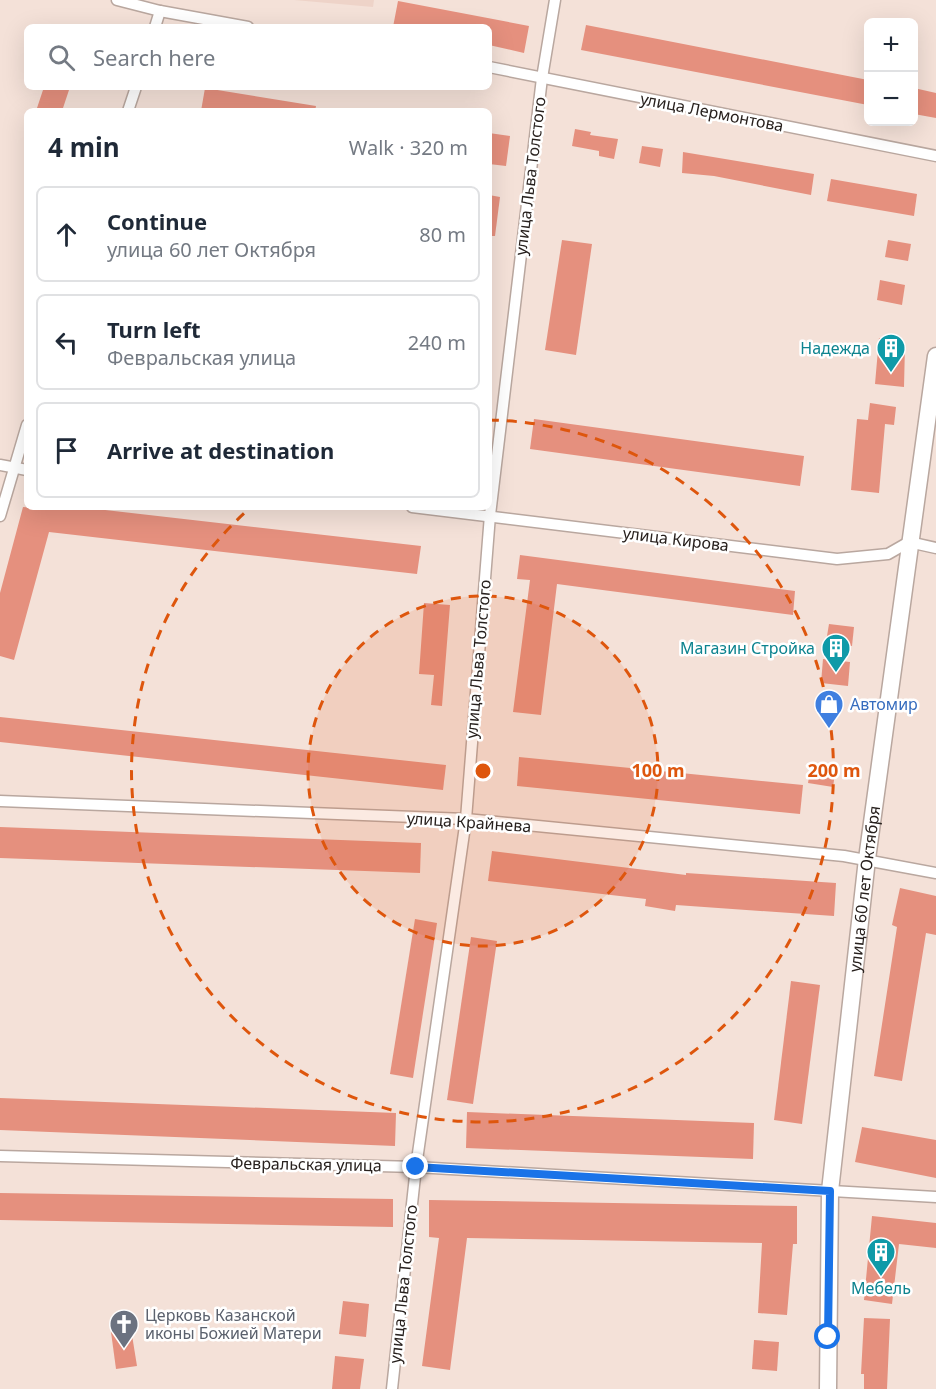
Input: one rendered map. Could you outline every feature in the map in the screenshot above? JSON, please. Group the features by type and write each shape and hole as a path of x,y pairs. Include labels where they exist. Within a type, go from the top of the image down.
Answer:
{"main road":[{"name":"улица 60 лет Октября","path":"828,1389 830,1191 867,859 936,356"}],"street":[{"path":"117,0 160,11 232,24"},
{"name":"улица Льва Толстого","path":"492,498 542,78 555,0"},
{"path":"156,24 160,11"},
{"name":"улица Лермонтова","path":"492,68 936,156"},
{"path":"129,108 135,90"},
{"path":"0,516 24,434"},
{"path":"0,465 24,470"},
{"name":"улица Кирова","path":"441,510 837,559 888,554 909,542"},
{"name":"улица Льва Толстого","path":"392,1389 416,1167 465,819 491,510"},
{"path":"909,542 936,548"},
{"name":"улица Крайнева","path":"0,801 465,819 867,859 936,873"},
{"name":"Февральская улица","path":"0,1156 416,1167 936,1197"}],"shaded area":[{"path":"294,0 374,0 373,7"}],"building":[{"path":"398,1 529,26 524,53 492,46 492,24 394,24"},
{"path":"586,25 864,79 864,104 581,50"},
{"path":"918,89 936,93 936,118 918,115"},
{"path":"43,90 69,90 63,108 37,108"},
{"path":"205,90 217,90 316,106 316,108 202,108"},
{"path":"575,129 591,132 590,135 618,139 614,159 599,156 599,151 572,146"},
{"path":"492,133 510,136 506,166 492,164"},
{"path":"642,146 663,149 660,167 639,163"},
{"path":"683,152 814,174 811,195 714,176 682,173"},
{"path":"831,179 917,194 914,216 827,201"},
{"path":"492,196 500,197 495,236 492,236"},
{"path":"562,240 592,244 576,355 545,350"},
{"path":"888,240 911,244 908,261 885,257"},
{"path":"880,280 905,285 902,305 877,300"},
{"name":"Надежда","path":"879,338 896,340 896,345 905,345 904,387 875,384"},
{"path":"870,403 896,407 894,425 885,424 879,493 851,490 857,419 868,420"},
{"path":"534,419 804,456 800,486 530,449"},
{"path":"23,507 24,510 105,510 421,546 417,574 49,532 14,660 0,656 0,593"},
{"path":"520,555 795,591 793,615 557,584 541,715 513,712 530,580 517,579"},
{"path":"424,603 450,605 442,706 431,705 434,675 419,674"},
{"path":"829,624 854,627 852,646 826,642"},
{"name":"Магазин Стройка","path":"823,659 850,662 848,686 821,683"},
{"path":"0,717 446,765 443,790 0,742"},
{"path":"519,757 803,785 800,814 517,786"},
{"path":"811,764 836,767 833,787 808,783"},
{"path":"0,827 421,843 420,873 0,858"},
{"path":"492,851 686,875 686,873 836,883 834,916 676,905 675,911 645,906 646,899 488,881"},
{"path":"900,888 936,896 936,935 926,933 902,1081 874,1076 897,927 892,925"},
{"path":"415,919 437,923 413,1078 390,1074"},
{"path":"471,937 497,941 473,1104 447,1100"},
{"path":"791,981 820,985 802,1124 774,1120"},
{"path":"0,1098 396,1113 395,1146 0,1130"},
{"path":"467,1112 754,1123 753,1159 466,1148"},
{"path":"862,1127 936,1140 936,1178 855,1162"},
{"path":"0,1193 393,1199 393,1227 0,1220"},
{"path":"429,1200 797,1206 797,1244 793,1244 787,1315 758,1313 762,1243 467,1238 450,1370 422,1366 439,1238 429,1237"},
{"path":"872,1216 936,1223 936,1248 899,1244 892,1304 864,1300"},
{"path":"343,1301 369,1304 366,1337 339,1334"},
{"path":"864,1318 890,1319 887,1389 864,1389 864,1374 861,1374"},
{"name":"Церковь Казанской иконы Божией Матери","path":"131,1329 137,1366 116,1369 111,1332"},
{"path":"754,1340 779,1342 777,1371 752,1369"},
{"path":"335,1356 364,1359 360,1389 332,1389"}],"place":[{"name":"Надежда","path":"891,374"},
{"name":"Магазин Стройка","path":"836,674"},
{"name":"Автомир","path":"829,730"},
{"name":"Мебель","path":"881,1278"},
{"name":"Церковь Казанской иконы Божией Матери","path":"124,1350"}],"route":[{"path":"416,1167 830,1191 828,1337"}]}
